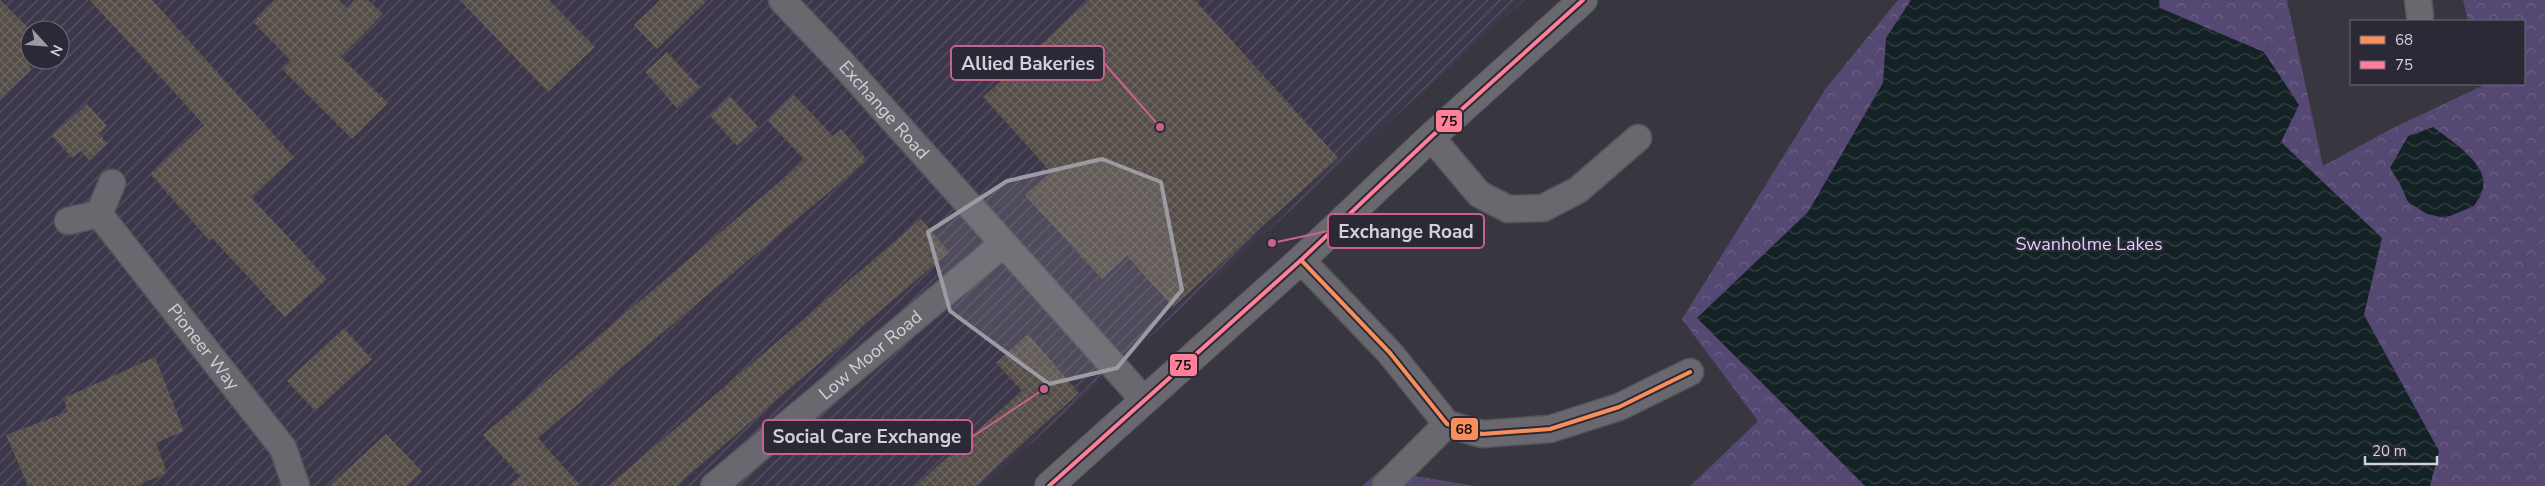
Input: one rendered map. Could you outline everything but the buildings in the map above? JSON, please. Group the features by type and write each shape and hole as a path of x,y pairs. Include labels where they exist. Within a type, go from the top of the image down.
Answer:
{"main road":[{"path":"1049,486 1301,260 1431,137 1583,0"}],"street":[{"name":"Exchange Road","path":"782,0 842,63 1144,400"},
{"path":"1431,137 1479,194 1508,208 1543,208 1578,190 1638,138"},
{"path":"68,221 99,214 112,183"},
{"name":"Pioneer Way","path":"99,214 282,448 296,486"},
{"name":"Low Moor Road","path":"714,486 1003,244"},
{"path":"1301,260 1390,352 1447,424 1482,434 1550,429 1619,406 1690,372"},
{"path":"1384,486 1447,424"}],"highlighted area":[{"path":"1102,159 1161,182 1182,290 1117,368 1049,384 950,311 928,232 1007,181"}],"shaded area":[{"path":"0,0 1525,0 984,486 0,486"}],"green space":[{"name":"Swanholme Lakes","path":"1898,0 2287,0 2323,166 2391,129 2482,85 2525,85 2525,20 2468,20 2463,0 2545,0 2545,486 1690,486 1758,421 1682,319 1826,88"},
{"path":"1380,470 1475,486 1362,486"}],"water":[{"name":"Swanholme Lakes","path":"1911,0 2159,0 2160,8 2264,52 2299,105 2281,142 2382,238 2364,315 2439,451 2430,486 1865,486 1697,318 1808,212 1883,83 1886,38"},
{"path":"2433,127 2474,161 2483,179 2483,188 2474,206 2445,218 2427,214 2408,202 2390,168 2408,136"}],"transit line":[{"name":"75","path":"1049,486 1301,260 1431,137 1583,0"},
{"name":"68","path":"1301,260 1390,353 1447,424 1482,434 1550,429 1619,407 1690,372"}],"place":[{"name":"Allied Bakeries","path":"1160,127"},
{"name":"Exchange Road","path":"1272,243"},
{"name":"Social Care Exchange","path":"1044,389"}]}
